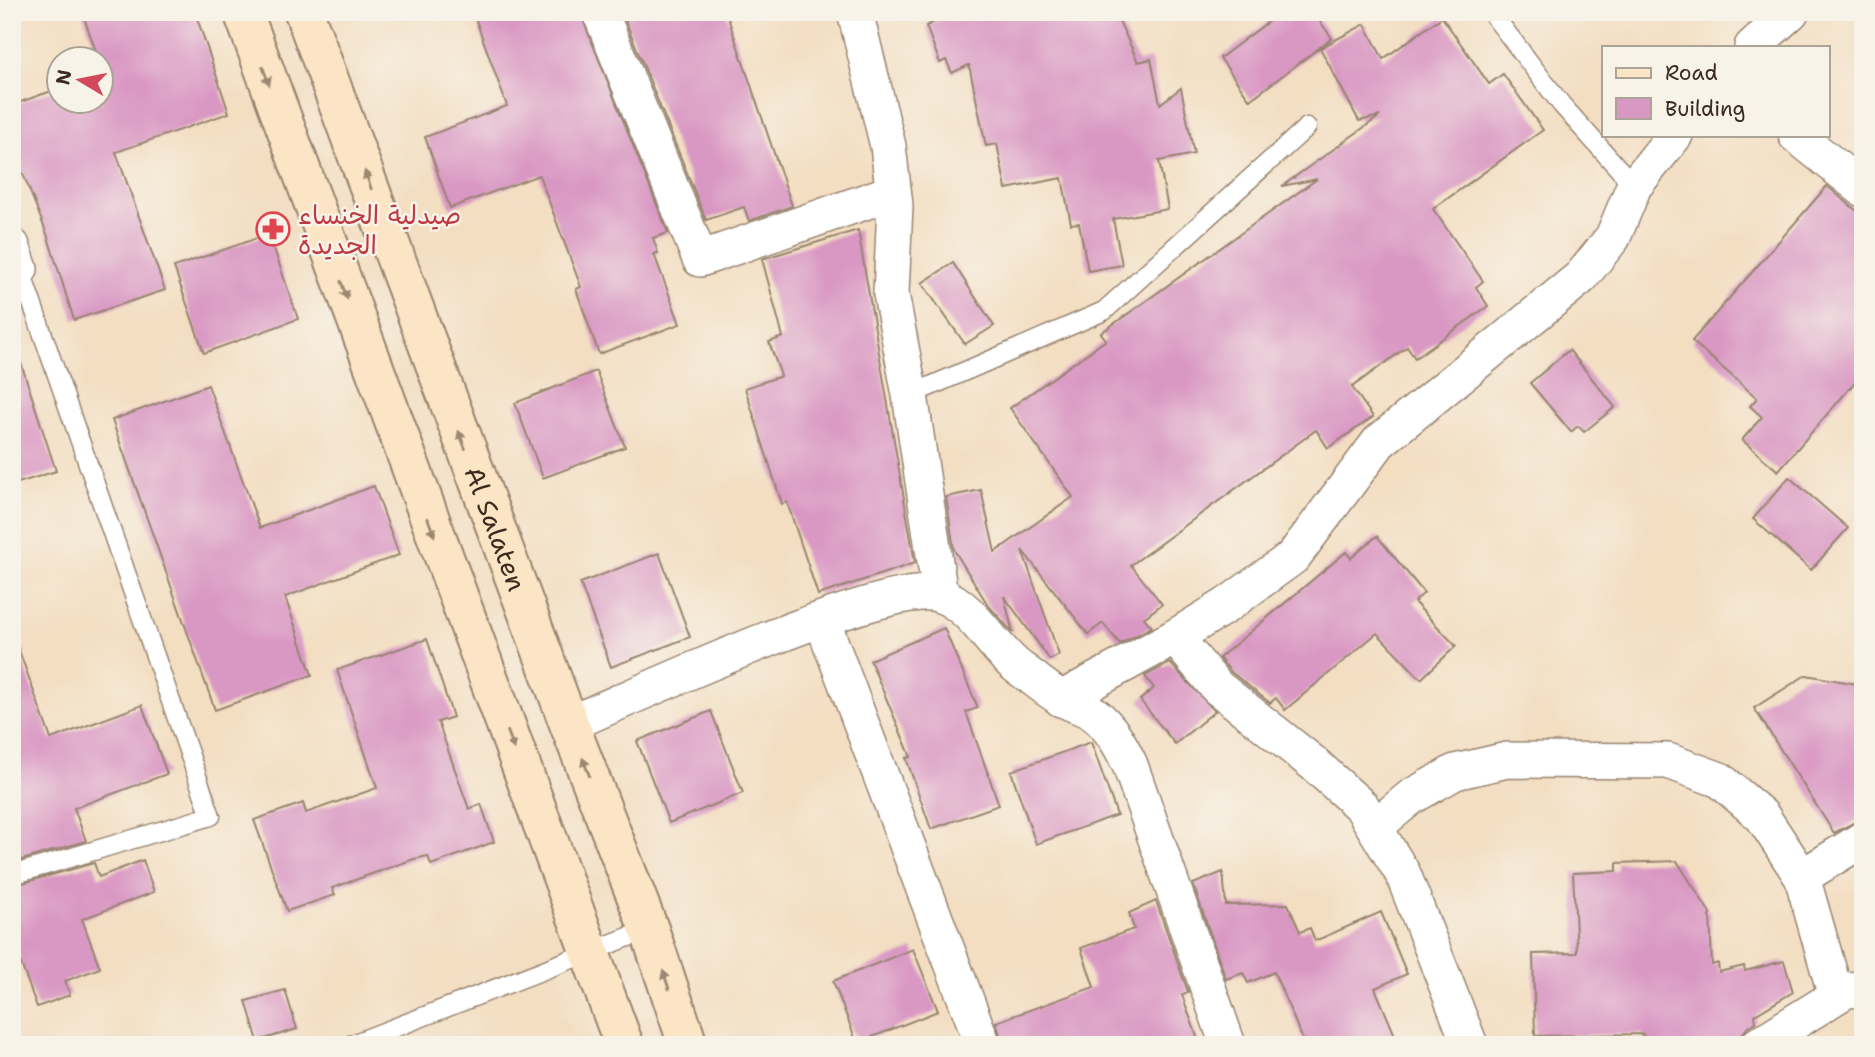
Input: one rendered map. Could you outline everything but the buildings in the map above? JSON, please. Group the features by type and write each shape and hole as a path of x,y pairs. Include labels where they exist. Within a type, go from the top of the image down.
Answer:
{"main road":[{"path":"243,12 624,1045"},
{"name":"Al Salaten","path":"304,12 569,724 649,929 688,1045"}],"street":[{"path":"600,12 700,260 893,192"},
{"path":"855,12 888,146 893,192 891,295 910,395 940,594"},
{"path":"1753,46 1781,16"},
{"path":"1061,698 1175,637 1227,605 1293,557 1379,442 1581,277 1613,237 1634,186 1674,136"},
{"path":"1797,136 1863,188"},
{"path":"569,724 822,620 878,600 917,593 940,594 959,605 1009,661 1061,698 1093,713 1116,737 1130,765 1228,1045"},
{"path":"822,620 983,1045"},
{"path":"1175,637 1217,687 1314,763 1362,807 1403,874 1470,1045"},
{"path":"1375,827 1411,797 1455,772 1507,760 1668,761 1720,780 1762,816 1802,877 1850,992 1758,1045"},
{"path":"1802,877 1863,839"}],"lane":[{"path":"1491,12 1561,104 1634,186"},
{"path":"910,395 1104,311 1307,127"},
{"path":"12,875 211,816 15,262"},
{"path":"350,1045 649,929"}],"place":[{"name":"صيدلية الخنساء الجديدة","path":"273,229"}]}
